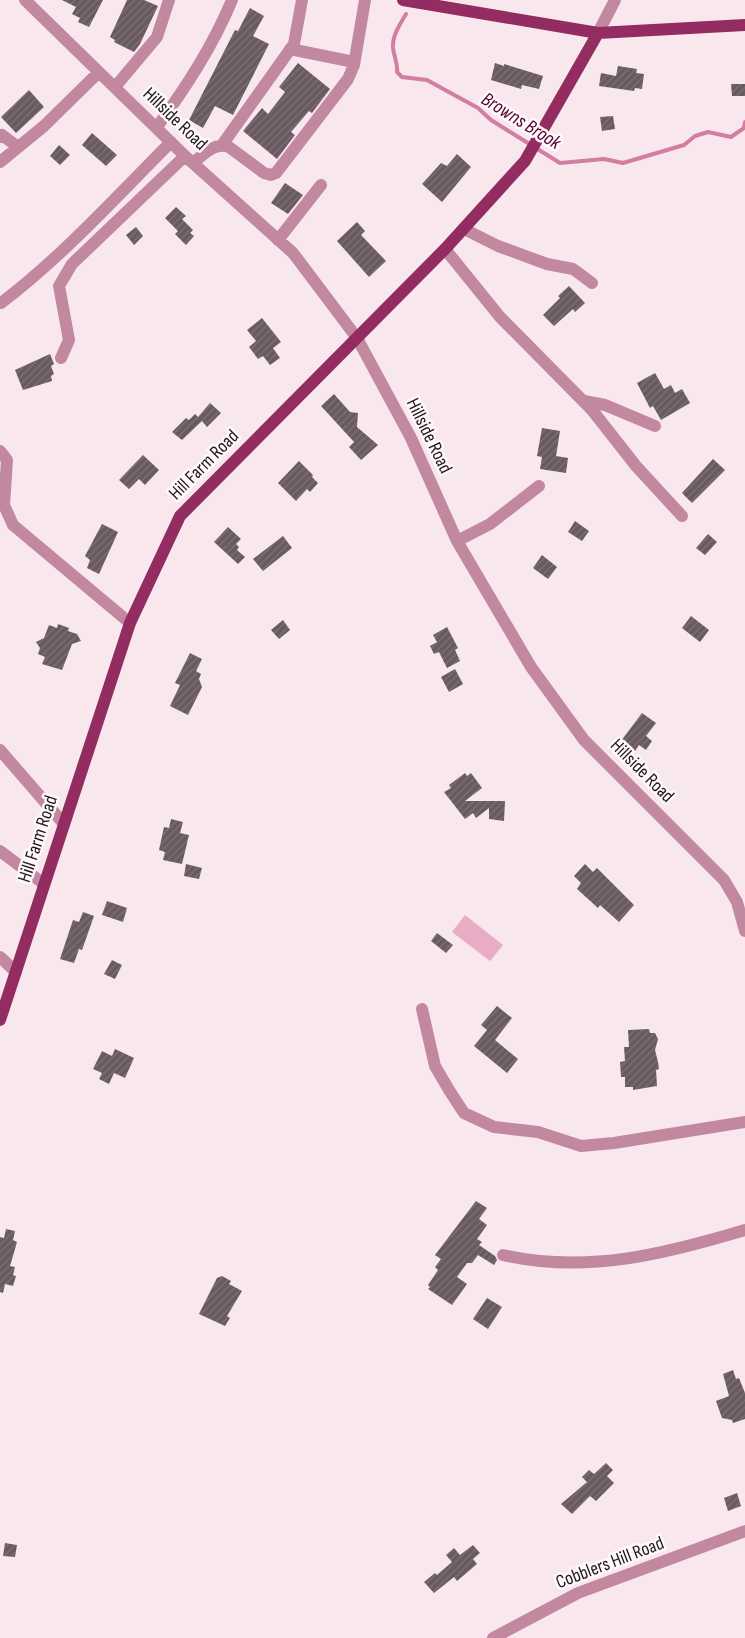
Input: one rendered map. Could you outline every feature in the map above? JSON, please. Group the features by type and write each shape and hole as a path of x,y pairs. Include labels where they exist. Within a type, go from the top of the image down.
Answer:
{"main road":[{"path":"403,0 598,33 745,25"},
{"name":"Hill Farm Road","path":"0,1020 4,995 16,972 130,623 180,516 445,250 524,161 546,127 598,33"}],"street":[{"name":"Hillside Road","path":"25,0 189,160 293,253 357,338 411,438 457,541 530,667 584,740 724,880 737,902 745,931"},
{"path":"115,87 157,37 169,0"},
{"path":"157,127 185,87 220,30 232,0"},
{"path":"222,145 294,44 302,0"},
{"path":"61,358 69,340 59,286 72,264 189,160 215,146 229,147 264,173 271,175 276,173 348,79 354,62 365,0"},
{"path":"598,33 614,0"},
{"path":"290,49 354,62"},
{"path":"0,162 44,126 99,72"},
{"path":"0,137 2,135 18,147"},
{"path":"1,303 66,248 170,142"},
{"path":"278,240 321,185"},
{"path":"464,228 498,246 531,258 573,269 592,283"},
{"path":"445,250 500,317 584,402 636,466 682,516"},
{"path":"584,402 605,405 655,426"},
{"path":"0,451 7,460 4,505 13,525 130,623"},
{"path":"457,541 490,524 538,486"},
{"path":"0,750 64,824"},
{"path":"0,850 44,884"},
{"path":"0,957 16,972"},
{"path":"422,1009 435,1066 449,1090 464,1113 494,1127 538,1132 580,1146 614,1143 745,1122"},
{"path":"504,1255 531,1261 597,1263 676,1251 745,1230"},
{"name":"Cobblers Hill Road","path":"492,1638 578,1593 745,1532"}],"shaded area":[{"path":"465,915 503,945 490,961 452,932"}],"building":[{"path":"62,0 103,0 89,27 78,22 80,18 72,14 76,7"},
{"path":"127,0 144,0 158,6 140,44 134,52 114,42 115,40 110,37"},
{"path":"250,8 264,16 253,36 269,44 233,115 215,106 203,128 189,120 235,30 238,31"},
{"path":"298,63 330,89 312,113 309,111 291,132 295,135 277,159 243,131 262,108 268,114 285,92 279,87"},
{"path":"495,63 543,76 539,89 522,85 521,89 491,80"},
{"path":"618,66 637,69 636,73 644,74 642,89 635,88 634,91 599,86 601,73 616,76"},
{"path":"731,84 745,84 745,96 732,96"},
{"path":"29,90 44,107 16,133 1,117"},
{"path":"613,116 615,129 602,131 600,117"},
{"path":"92,133 117,155 106,166 82,145"},
{"path":"59,145 70,155 60,165 50,156"},
{"path":"457,154 471,167 442,202 422,184 441,163 447,166"},
{"path":"285,183 303,195 288,214 271,203"},
{"path":"176,207 186,216 182,219 193,230 190,233 194,236 186,245 175,234 178,231 165,218"},
{"path":"357,222 365,231 361,235 386,261 369,277 337,241"},
{"path":"136,227 143,236 134,245 126,235"},
{"path":"569,286 585,303 575,312 573,309 554,326 543,315 560,298 558,296"},
{"path":"262,318 281,342 273,348 280,358 270,365 263,356 258,359 249,347 256,341 247,330"},
{"path":"50,354 54,364 51,366 54,374 51,376 52,381 23,390 15,370"},
{"path":"655,373 664,389 671,385 675,393 682,389 690,403 661,420 653,406 650,408 637,383"},
{"path":"334,394 350,412 358,413 357,427 378,445 361,460 349,447 354,442 321,406"},
{"path":"210,403 221,413 207,427 202,421 182,440 172,432 186,418 189,420 195,414 198,417"},
{"path":"542,428 560,431 556,456 568,458 566,473 540,469 542,457 537,456"},
{"path":"143,455 159,470 145,485 139,479 129,489 119,480"},
{"path":"713,459 725,470 692,503 682,493"},
{"path":"299,461 318,483 310,492 307,489 296,501 278,483"},
{"path":"575,521 589,531 582,541 568,532"},
{"path":"102,524 118,532 99,574 87,568 90,560 85,556"},
{"path":"228,527 241,539 236,544 239,547 237,550 245,557 238,564 214,542"},
{"path":"708,534 717,542 705,555 696,548"},
{"path":"283,536 292,548 263,571 253,559"},
{"path":"542,555 557,567 548,579 533,568"},
{"path":"691,616 709,630 700,642 682,628"},
{"path":"283,620 290,630 279,639 271,630"},
{"path":"58,624 69,628 68,631 77,634 81,641 72,644 62,670 42,664 45,657 38,654 40,648 36,642 44,638 49,625 57,628"},
{"path":"447,627 458,648 455,650 460,661 447,668 439,652 434,654 430,646 437,642 433,635"},
{"path":"190,653 202,659 196,671 201,674 199,679 202,687 188,715 170,706 180,685 175,683"},
{"path":"455,669 463,684 449,692 441,677"},
{"path":"642,713 656,723 646,736 652,741 646,750 639,745 635,751 621,741"},
{"path":"465,773 467,776 471,773 482,788 465,801 505,801 504,821 489,819 489,808 476,818 473,813 465,819 444,792 451,788 449,785"},
{"path":"171,819 183,822 180,833 189,835 182,864 163,860 165,852 159,850 164,827 169,828"},
{"path":"186,864 202,868 199,879 184,876"},
{"path":"585,864 593,872 597,868 634,905 619,922 600,905 598,908 577,889 581,883 574,876"},
{"path":"107,901 127,908 123,922 102,915"},
{"path":"83,912 94,916 82,950 79,949 74,963 60,959 73,920 79,922"},
{"path":"437,933 453,945 446,953 431,941"},
{"path":"112,960 122,965 115,979 104,974"},
{"path":"497,1006 512,1018 495,1040 518,1059 507,1073 474,1046 487,1030 481,1025"},
{"path":"649,1029 650,1033 655,1033 658,1039 655,1050 659,1069 656,1070 657,1086 633,1090 633,1087 625,1087 625,1077 621,1077 620,1062 625,1061 624,1047 629,1047 628,1030"},
{"path":"115,1049 134,1058 125,1078 114,1073 109,1084 99,1079 102,1073 93,1069 102,1051 112,1056"},
{"path":"476,1201 487,1208 479,1219 487,1225 477,1239 482,1242 479,1245 495,1256 497,1260 494,1265 478,1255 472,1263 467,1263 457,1277 467,1284 452,1305 428,1289 430,1287 428,1285 438,1270 435,1267 441,1259 435,1255"},
{"path":"6,1229 15,1231 13,1240 17,1242 10,1266 15,1267 13,1275 16,1276 13,1286 5,1284 3,1293 0,1292 0,1237 4,1238"},
{"path":"222,1276 231,1281 229,1284 242,1291 227,1316 230,1318 225,1326 199,1314 217,1278"},
{"path":"487,1298 502,1307 488,1329 473,1319"},
{"path":"733,1370 736,1379 739,1378 745,1393 745,1419 733,1423 732,1420 722,1418 716,1401 729,1396 723,1374"},
{"path":"606,1463 613,1470 607,1476 614,1483 596,1501 590,1496 572,1514 561,1504 587,1482 582,1477 589,1470 594,1474"},
{"path":"737,1493 741,1506 728,1511 724,1498"},
{"path":"5,1543 17,1545 15,1557 3,1556"},
{"path":"473,1545 480,1553 473,1559 477,1564 457,1581 454,1577 434,1593 424,1582 435,1573 437,1575 452,1562 446,1555 454,1548 460,1555"}],"waterway":[{"name":"Browns Brook","path":"406,14 397,30 393,44 397,72 402,77 427,80 478,108 491,120 560,163 604,159 623,163 684,145 695,136 708,132 731,137 744,128 745,122"}]}
